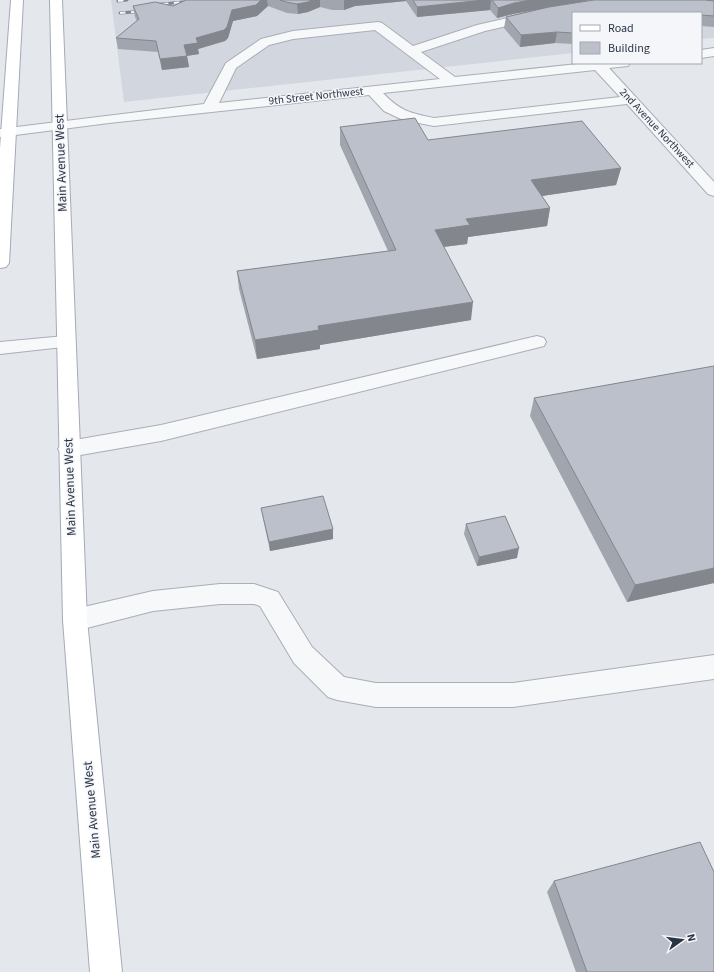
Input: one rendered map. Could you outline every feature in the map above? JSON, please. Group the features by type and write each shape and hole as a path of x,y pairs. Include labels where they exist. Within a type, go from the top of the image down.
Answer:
{"main road":[{"path":"0,263 5,132 17,0"},
{"name":"Main Avenue West","path":"56,0 68,450 75,620 106,972"}],"street":[{"path":"412,51 487,26 513,19 549,13"},
{"path":"209,108 231,66 265,42 293,35 378,26 453,82"},
{"path":"702,54 714,52"},
{"name":"9th Street Northwest","path":"5,132 209,108 615,64"},
{"name":"2nd Avenue Northwest","path":"598,66 714,191"},
{"path":"372,90 389,108 408,116 434,122 630,100"},
{"path":"0,348 65,342"},
{"path":"68,450 161,433 537,342"},
{"path":"75,620 153,601 220,594 254,594 269,599 303,655 337,688 376,695 513,696 714,667"}],"shaded area":[{"path":"111,0 714,0 714,38 702,39 702,12 572,12 572,53 124,102"}],"building":[{"path":"186,0 261,0 256,5 232,10 227,27 224,30 196,38 198,43 184,45 187,56 160,59 156,41 116,38 139,19 133,6 155,2 173,6"},
{"path":"280,0 311,0 297,4"},
{"path":"413,0 484,0 417,7"},
{"path":"492,0 531,0 498,8"},
{"path":"594,0 705,0 714,1 714,16 702,15 702,12 572,12 572,33 557,32 521,35 506,17 549,7"},
{"path":"415,118 428,140 582,121 621,168 531,180 550,208 466,219 470,225 435,230 473,302 318,326 319,330 255,340 237,271 396,250 340,127"},
{"path":"714,366 714,568 635,585 534,398"},
{"path":"323,496 333,529 269,542 261,508"},
{"path":"505,516 519,548 479,557 466,524"},
{"path":"700,842 714,872 714,972 587,972 554,881"}],"railway":[{"path":"118,1 127,0"},
{"path":"152,5 204,0"},
{"path":"120,13 145,11"}]}
